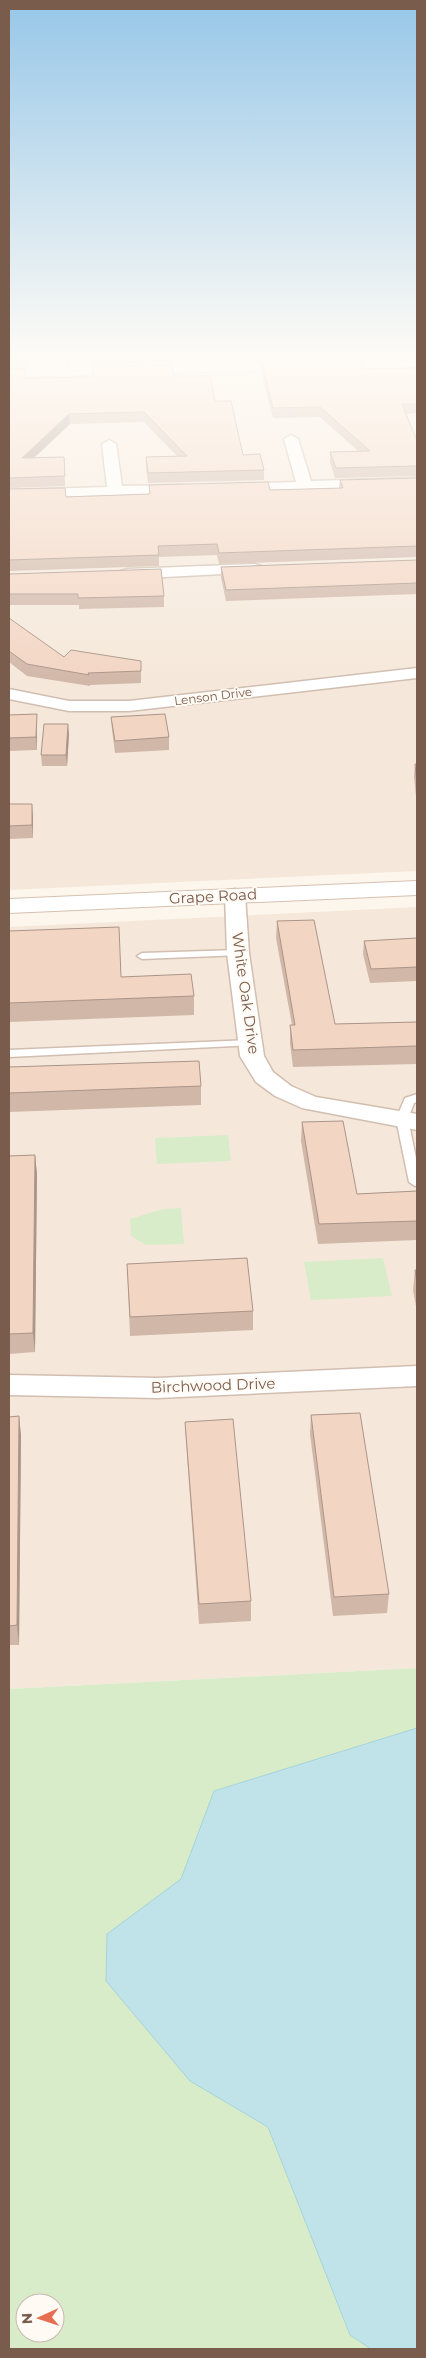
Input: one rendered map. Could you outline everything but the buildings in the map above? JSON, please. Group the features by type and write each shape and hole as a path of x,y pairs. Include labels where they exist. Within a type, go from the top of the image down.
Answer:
{"main road":[{"name":"Grape Road","path":"9,906 417,888"}],"street":[{"path":"112,466 115,491"},
{"path":"299,466 305,486"},
{"path":"222,488 417,482"},
{"path":"9,494 198,489"},
{"path":"107,574 275,568"},
{"name":"Lenson Drive","path":"9,694 69,706 129,706 417,673"},
{"name":"White Oak Drive","path":"235,895 238,952 252,1056 264,1077 283,1092 310,1103 410,1121"},
{"name":"Birchwood Drive","path":"9,1385 158,1388 417,1376"}],"lane":[{"path":"142,956 238,952"},
{"path":"9,1054 251,1043"},
{"path":"414,1182 408,1101 417,1098"}],"shaded area":[{"path":"9,466 417,466 417,871 9,890"},
{"path":"417,907 417,1668 9,1689 9,927"}],"green space":[{"path":"228,1135 231,1161 157,1164 155,1138"},
{"path":"181,1208 184,1244 146,1245 131,1236 130,1219 163,1209"},
{"path":"383,1258 392,1296 311,1300 304,1262"},
{"path":"417,1668 417,1728 214,1791 181,1879 107,1935 190,2080 268,2127 350,2335 371,2349 9,2349 9,1689"}],"water":[{"path":"417,1728 417,2349 371,2349 350,2335 268,2127 190,2081 106,1981 107,1934 181,1879 214,1791"}]}
